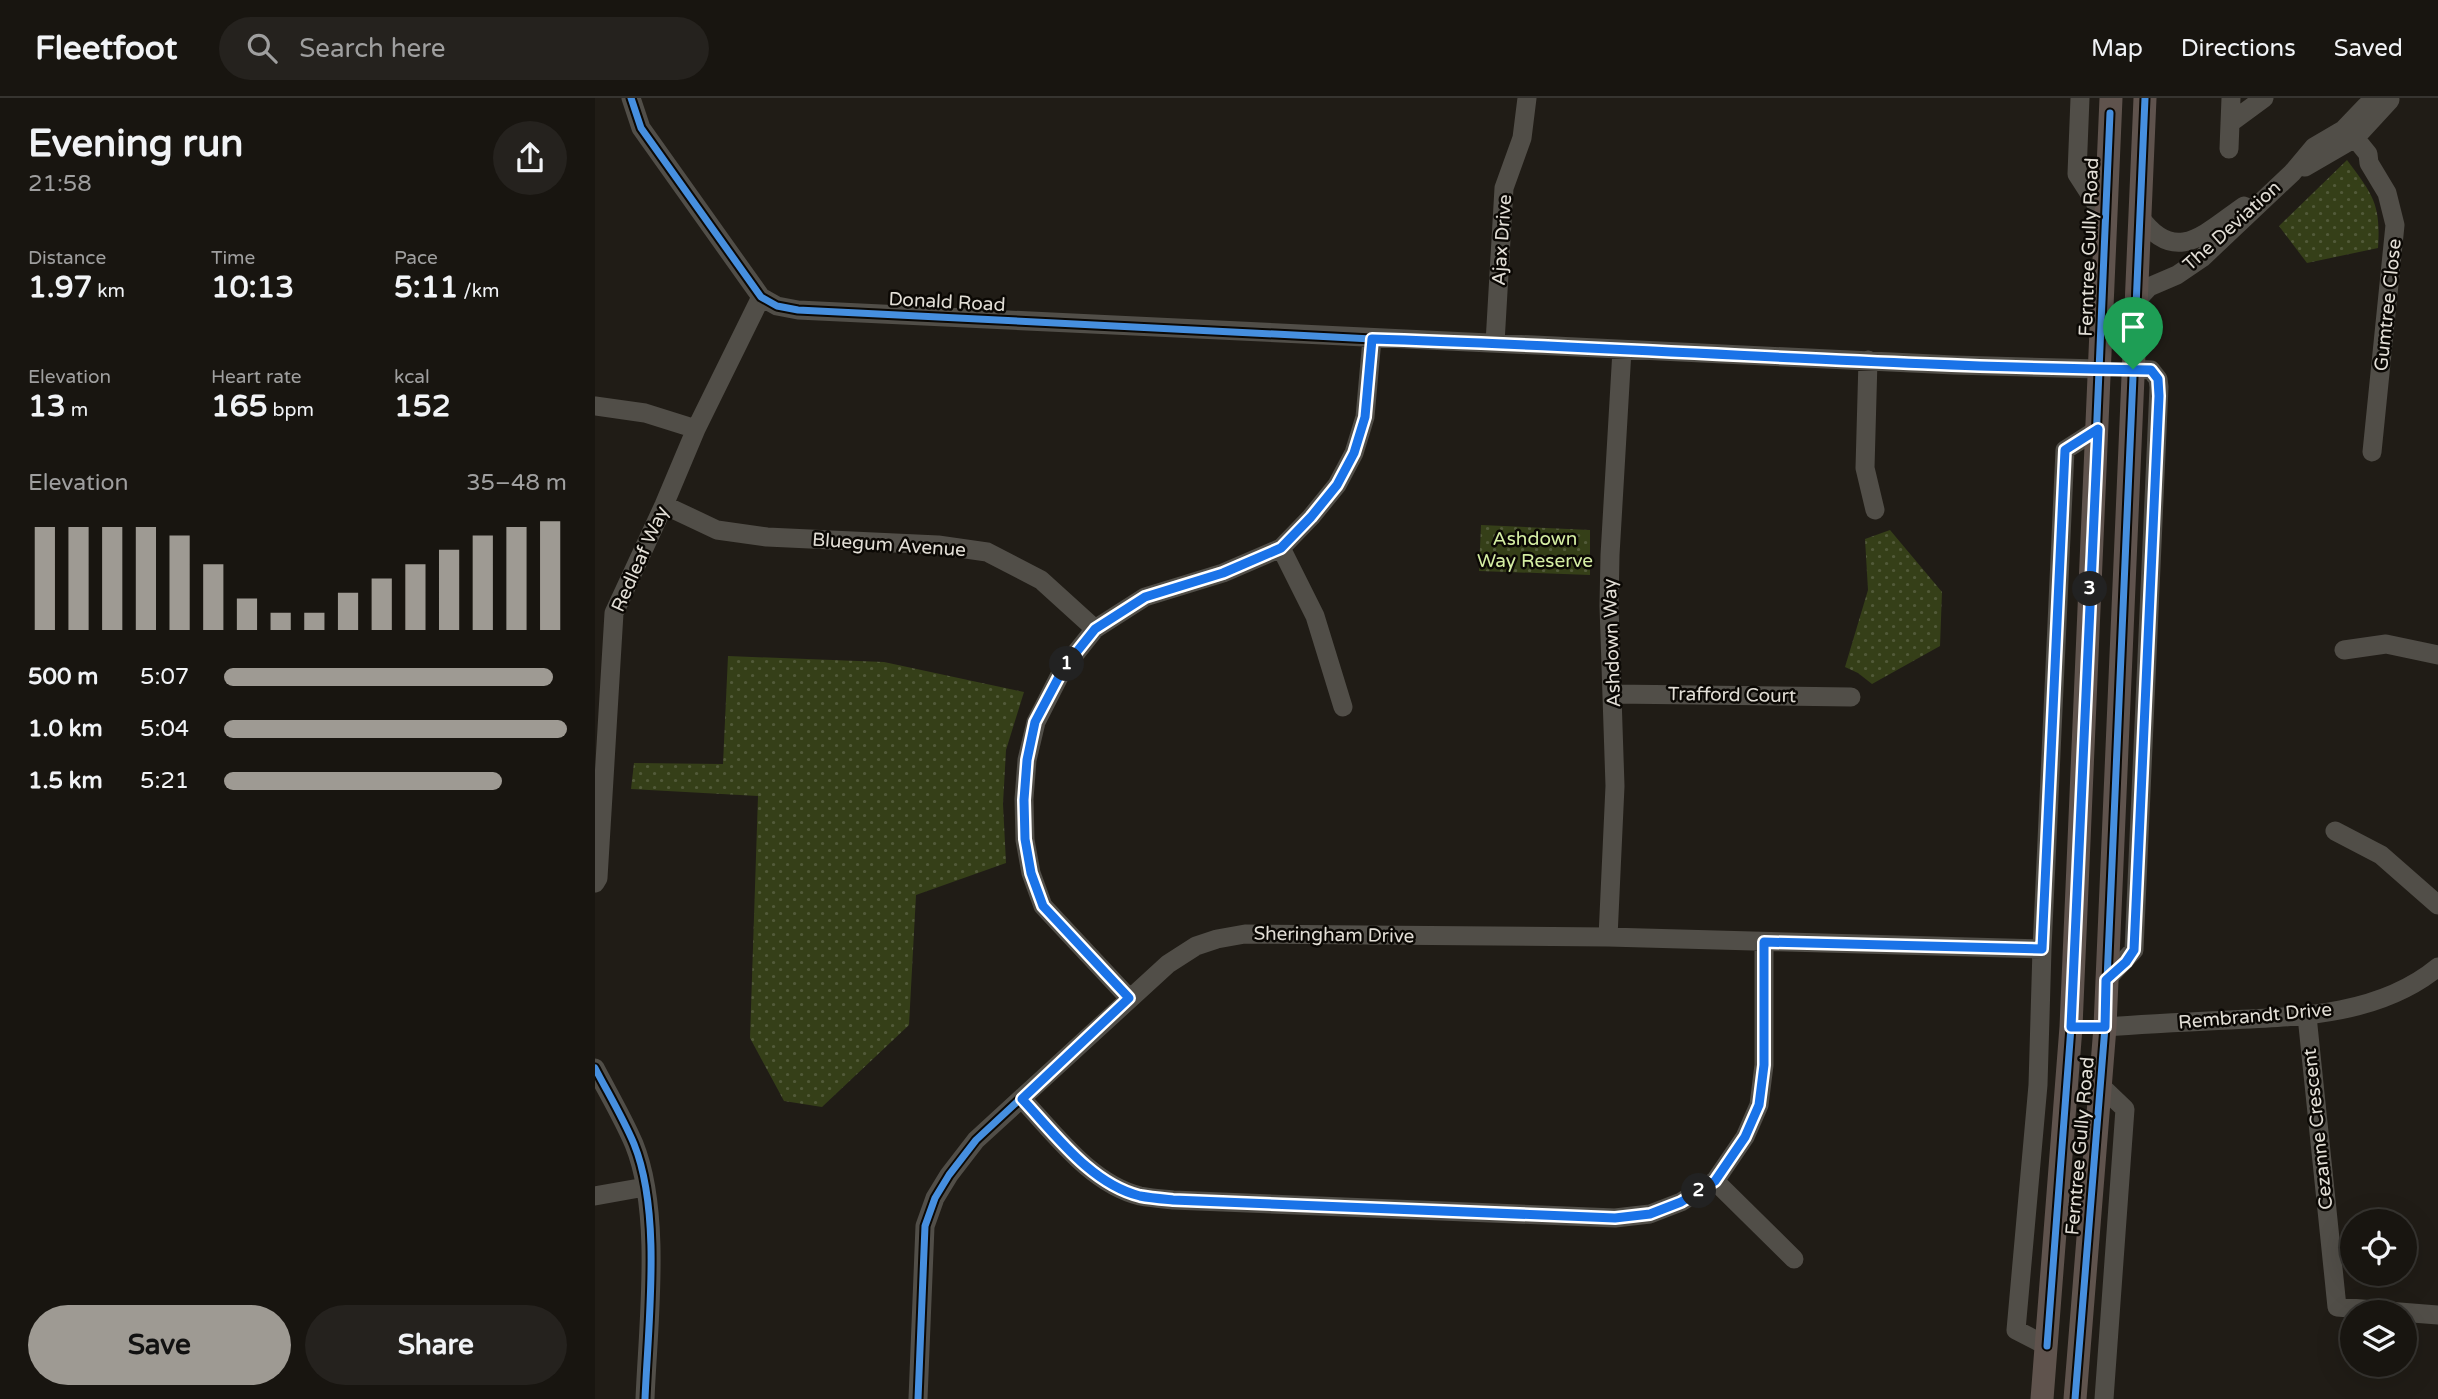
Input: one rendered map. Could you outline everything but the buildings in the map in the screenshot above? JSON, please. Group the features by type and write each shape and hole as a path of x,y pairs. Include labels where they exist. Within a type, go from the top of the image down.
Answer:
{"main road":[{"name":"Ferntree Gully Road","path":"2075,1399 2105,1027 2145,98"},
{"name":"Ferntree Gully Road","path":"2042,1399 2071,1027 2112,103"},
{"path":"2099,369 2133,369"},
{"path":"2071,1027 2105,1027"},
{"path":"2046,1346 2079,1348"}],"street":[{"path":"631,98 641,128 761,297"},
{"name":"Ajax Drive","path":"1495,342 1504,188 1522,138 1527,98"},
{"path":"2080,98 2077,184 2106,219"},
{"path":"2229,149 2231,98"},
{"path":"2230,123 2264,98"},
{"name":"The Deviation","path":"2348,137 2366,106 2383,98"},
{"name":"The Deviation","path":"2137,300 2149,287 2177,275 2202,258 2292,173 2314,147 2348,137 2391,98"},
{"name":"Gumtree Close","path":"2348,137 2368,154 2369,163 2387,192 2395,226 2372,452"},
{"name":"The Deviation","path":"2140,217 2149,229 2165,241 2189,241 2292,173"},
{"name":"Donald Road","path":"761,297 777,306 798,310 1372,339 2099,369"},
{"name":"Redleaf Way","path":"595,883 598,878 614,613 696,429 761,297"},
{"path":"1129,998 1043,906 1031,873 1025,839 1024,800 1027,760 1035,722 1063,669 1095,629 1145,597 1223,573 1281,548 1311,517 1337,485 1354,453 1365,417 1372,339"},
{"name":"Ashdown Way","path":"1608,937 1615,786 1609,606 1610,555 1622,349"},
{"path":"1868,360 1865,468 1875,510"},
{"path":"2106,980 2126,962 2134,950 2151,589 2159,387 2158,379 2151,370 2133,369"},
{"path":"595,406 645,412 696,429"},
{"path":"2046,1346 2017,1330 2038,1085 2065,450 2098,429"},
{"name":"Bluegum Avenue","path":"664,505 717,530 767,537 938,545 987,552 1041,580 1095,629"},
{"path":"1281,548 1315,616 1342,707"},
{"path":"2124,588 2151,589"},
{"path":"2344,650 2386,644 2438,655"},
{"name":"Trafford Court","path":"1613,694 1851,697"},
{"path":"2335,831 2381,855 2438,905"},
{"name":"Sheringham Drive","path":"918,1399 925,1226 935,1198 949,1175 976,1140 1129,998 1168,964 1196,946 1245,934 1608,937 2042,949"},
{"path":"1022,1099 1087,1167 1112,1184 1139,1195 1173,1200 1615,1218 1650,1214 1681,1202 1715,1181 1745,1137 1759,1105 1764,1065 1764,942"},
{"name":"Rembrandt Drive","path":"2105,1027 2307,1016 2358,1006 2388,995 2438,967"},
{"name":"Cezanne Crescent","path":"2307,1016 2337,1307 2438,1315"},
{"path":"595,1068 635,1145 645,1187 651,1241 645,1399"},
{"name":"Ferntree Gully Road","path":"2101,1086 2125,1109 2104,1399"},
{"path":"1715,1181 1794,1259"},
{"path":"595,1196 645,1187"}],"green space":[{"path":"2347,160 2373,201 2378,221 2378,248 2307,263 2279,226"},
{"name":"Ashdown Way Reserve","path":"1481,525 1590,530 1590,575 1479,571"},
{"path":"1890,530 1942,592 1940,646 1872,684 1845,667 1868,590 1865,539"},
{"path":"728,656 884,662 1024,692 1006,750 1003,804 1006,863 916,895 909,1025 822,1107 784,1101 750,1038 758,796 631,789 634,763 723,764"}],"cycle path":[{"path":"631,98 641,128 761,297 777,306 798,310 1372,339 1365,417 1354,453 1337,485 1311,517 1281,548 1223,573 1145,597 1095,629 1063,669 1036,722 1027,760 1024,799 1025,840 1031,873 1043,906 1129,998 976,1140 935,1198 925,1226 918,1399"},
{"path":"2075,1399 2105,1027 2145,98"},
{"path":"2047,1346 2071,1027 2110,113"},
{"path":"595,1068 634,1144 643,1172 648,1202 651,1269 645,1399"}],"route":[{"path":"1372,339 1495,342 1954,365 2133,369 2151,370 2156,374 2159,387 2151,589 2134,950 2126,962 2106,980 2105,1027 2071,1027 2098,429 2065,450 2042,949 1764,942 1764,1065 1759,1105 1745,1137 1715,1181 1681,1202 1650,1214 1615,1218 1173,1200 1139,1195 1112,1184 1087,1167 1022,1099 1129,998 1043,906 1031,873 1025,839 1024,800 1027,760 1035,722 1063,669 1095,629 1145,597 1223,573 1281,548 1311,517 1337,485 1354,453 1365,417 1372,339"}]}
